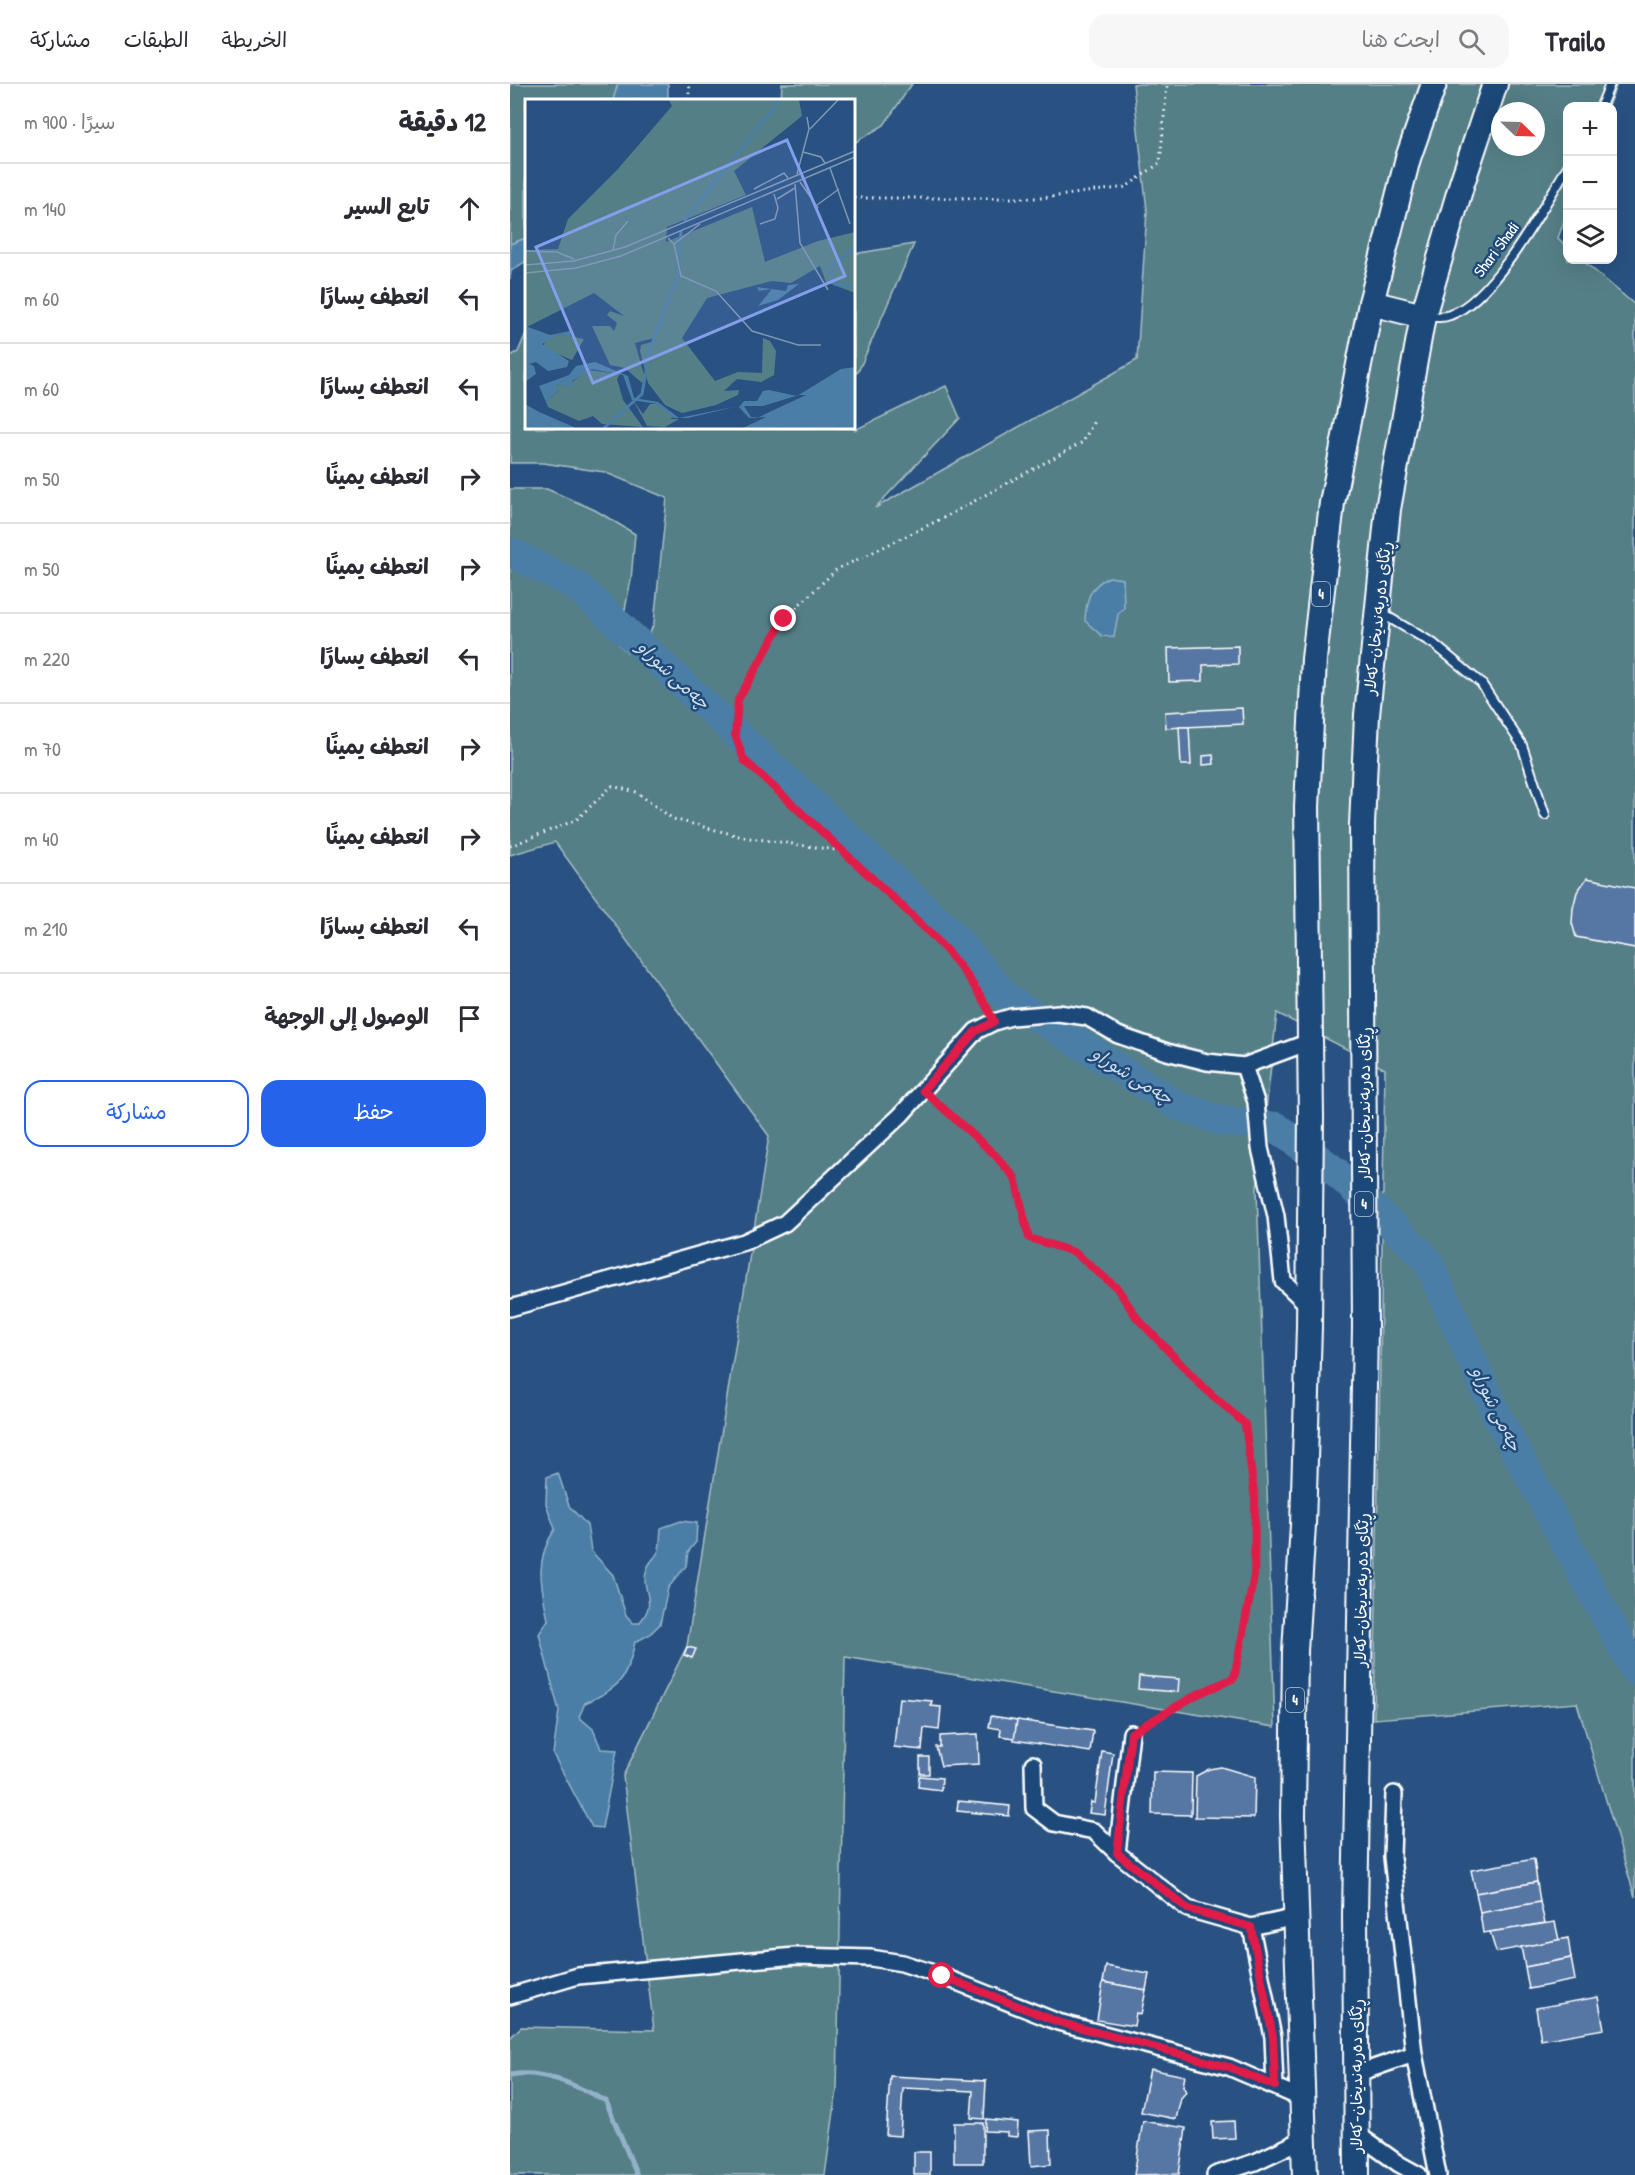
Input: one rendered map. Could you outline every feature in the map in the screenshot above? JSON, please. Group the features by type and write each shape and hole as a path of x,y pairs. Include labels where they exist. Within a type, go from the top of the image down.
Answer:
{"highway":[{"name":"4","path":"1305,2175 1293,1816 1295,1652 1303,1525 1310,1307 1311,1116 1307,807 1314,659 1332,503 1371,303 1408,158 1434,84"},
{"name":"ڕێگای دەربەندیخان-کەلار","path":"1357,2175 1355,1916 1365,1327 1362,825 1367,715 1388,509 1423,316 1462,183 1495,84"},
{"path":"1371,303 1423,316"}],"street":[{"path":"510,1308 744,1242 786,1223 829,1185 923,1090 976,1031 994,1022 1011,1017 1058,1013 1087,1017 1118,1035 1167,1052 1206,1062 1244,1066 1309,1042"},
{"path":"1244,1066 1256,1102 1260,1148 1276,1216 1283,1281 1310,1307"},
{"path":"1117,1853 1131,1733"},
{"path":"1033,1764 1034,1808 1054,1822 1094,1831 1117,1853 1188,1909 1251,1927 1296,1917"},
{"path":"1394,1794 1392,1857 1414,2054 1438,2175"},
{"path":"1251,1927 1273,2037 1275,2086"},
{"path":"510,1996 578,1976 795,1956 871,1958 902,1963 942,1976 1058,2022 1229,2067 1303,2099"},
{"path":"1356,2074 1414,2054"},
{"path":"1357,2134 1399,2164 1419,2175"},
{"path":"1215,2175 1255,2162 1304,2139"}],"lane":[{"path":"1603,102 1610,84"},
{"name":"Shari Shadi","path":"1423,316 1450,315 1479,294 1508,260 1563,174"},
{"path":"1377,611 1434,644 1481,683 1522,745 1545,815"}],"path":[{"path":"688,99 690,84"},
{"path":"855,198 1042,198 1126,188 1160,163 1167,84"},
{"path":"994,1022 983,997 956,963 918,922 744,760 735,735 738,700 784,619 836,570 943,518 1083,442 1095,419"},
{"path":"510,846 576,820 612,786 636,792 673,819 743,837 843,851"},
{"path":"923,1090 994,1154 1015,1178 1029,1238 1074,1252 1117,1288 1137,1318 1201,1385 1245,1424 1255,1500 1254,1576 1234,1678 1198,1694 1131,1733"}],"green space":[{"path":"510,84 618,84 613,99 525,99 525,238 510,244"},
{"path":"782,84 912,84 884,125 855,142 855,99 781,99"},
{"path":"1133,84 1617,84 1610,102 1563,102 1563,224 1558,238 1563,243 1563,264 1587,264 1635,305 1635,1897 1577,1703 1374,1719 1385,1069 1277,1013 1257,1189 1275,1727 845,1657 837,2090 825,2175 510,2175 510,2038 521,2027 654,2030 623,1776 687,1646 769,1136 555,842 510,855 510,489 547,489 595,510 635,534 631,580 618,644 628,653 646,642 654,623 667,498 604,472 543,463 510,463 510,356 518,352 525,335 525,429 855,430 946,386 960,418 875,508 1137,360 1147,211"},
{"path":"914,244 858,372 855,374 855,254"}],"water":[{"path":"618,84 668,84 668,99 613,99"},
{"path":"525,238 525,262 511,271 510,279 510,244"},
{"path":"1109,577 1123,579 1124,608 1118,614 1114,637 1102,636 1085,621 1090,594 1097,585"},
{"path":"558,1473 569,1506 587,1525 591,1551 613,1575 626,1615 633,1623 639,1623 648,1608 645,1577 659,1549 661,1528 681,1521 697,1523 696,1542 688,1552 686,1566 668,1588 660,1624 649,1635 635,1642 629,1665 620,1681 614,1687 585,1703 579,1717 593,1729 601,1749 617,1750 602,1828 592,1827 553,1754 559,1711 539,1634 548,1620 542,1584 542,1563 548,1541 555,1529 546,1504 547,1477"}],"building":[{"path":"1238,646 1238,664 1203,665 1203,681 1169,682 1168,648"},
{"path":"1242,708 1243,724 1166,728 1165,712"},
{"path":"1179,727 1189,727 1191,765 1181,765"},
{"path":"1213,755 1214,764 1203,765 1203,756"},
{"path":"1587,878 1635,888 1635,948 1576,937 1572,923 1573,908 1577,892"},
{"path":"687,1647 696,1649 692,1658 684,1655"},
{"path":"1139,1676 1179,1679 1178,1692 1138,1689"},
{"path":"899,1698 932,1701 931,1706 941,1707 939,1730 924,1728 922,1750 894,1747"},
{"path":"991,1716 1017,1720 1015,1738 1000,1736 1001,1729 989,1727"},
{"path":"1017,1720 1093,1731 1090,1752 1014,1740"},
{"path":"978,1734 979,1764 941,1766 936,1747 940,1747 940,1736"},
{"path":"1102,1751 1113,1753 1105,1815 1089,1813 1091,1802 1095,1803"},
{"path":"920,1757 929,1757 929,1774 920,1774"},
{"path":"1221,1767 1255,1777 1254,1818 1195,1817 1196,1776 1209,1769"},
{"path":"1153,1772 1192,1773 1191,1815 1152,1814"},
{"path":"919,1776 942,1778 941,1790 918,1787"},
{"path":"958,1801 1010,1806 1009,1816 957,1811"},
{"path":"1534,1859 1537,1882 1476,1893 1471,1870"},
{"path":"1537,1882 1540,1902 1480,1913 1476,1893"},
{"path":"1540,1902 1545,1923 1483,1933 1480,1913"},
{"path":"1555,1922 1559,1940 1496,1952 1490,1932"},
{"path":"1568,1938 1571,1958 1525,1967 1521,1947"},
{"path":"1571,1958 1575,1980 1529,1989 1525,1967"},
{"path":"1106,1966 1149,1974 1146,1990 1103,1982"},
{"path":"1103,1982 1146,1990 1141,2014 1136,2013 1134,2026 1097,2020"},
{"path":"1598,1997 1604,2029 1541,2040 1536,2008"},
{"path":"1150,2069 1185,2076 1183,2086 1186,2092 1181,2098 1176,2119 1141,2112"},
{"path":"890,2076 986,2081 984,2119 971,2118 973,2091 903,2088 900,2136 886,2135"},
{"path":"986,2119 1018,2122 1017,2137 1007,2136 1007,2132 985,2131"},
{"path":"1143,2121 1186,2128 1179,2174 1134,2175"},
{"path":"1234,2121 1235,2138 1213,2139 1212,2122"},
{"path":"954,2123 983,2123 983,2163 954,2163"},
{"path":"1050,2130 1051,2164 1031,2166 1029,2131"},
{"path":"914,2152 930,2152 930,2175 914,2175"}],"waterway":[{"name":"چەمی شوراو","path":"510,552 578,587 948,930 1007,998 1177,1105 1221,1121 1276,1127 1336,1172 1427,1259 1497,1416 1635,1670"},
{"path":"510,2075 535,2074 560,2080 606,2101 637,2175"}],"route":[{"path":"784,619 738,700 735,735 744,760 918,922 956,963 983,997 994,1022 976,1031 923,1090 994,1154 1015,1178 1029,1238 1074,1252 1117,1288 1137,1318 1201,1385 1245,1424 1255,1500 1254,1576 1234,1678 1198,1694 1148,1721 1131,1733 1117,1853 1188,1909 1251,1927 1273,2037 1275,2086 1229,2067 1058,2022 942,1976"}]}
